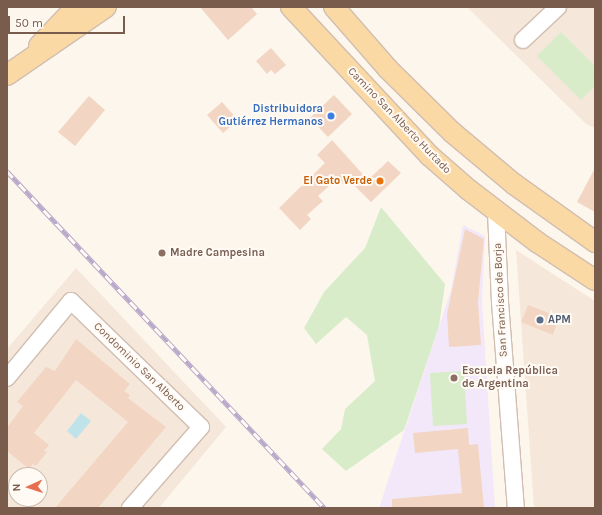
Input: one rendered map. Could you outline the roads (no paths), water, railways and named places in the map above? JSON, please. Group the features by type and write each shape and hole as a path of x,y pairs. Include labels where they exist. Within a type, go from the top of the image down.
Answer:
{"main road":[{"path":"29,58 76,7"},
{"path":"7,75 29,58 57,42 106,7"},
{"name":"Camino San Alberto Hurtado","path":"291,7 430,156 496,211 595,280"},
{"path":"334,7 388,69 453,133 514,184 595,242"}],"street":[{"path":"523,40 558,7"},
{"name":"San Francisco de Borja","path":"496,211 500,302 516,508"},
{"name":"Condominio San Alberto","path":"7,378 71,302 201,426 130,508"}],"water":[{"path":"81,413 91,421 76,439 67,431"}],"railway":[{"path":"7,171 325,508"}],"place":[{"name":"Distribuidora Gutiérrez Hermanos","path":"331,116"},
{"name":"El Gato Verde","path":"380,181"},
{"name":"Madre Campesina","path":"162,253"},
{"name":"APM","path":"540,320"},
{"name":"Escuela República de Argentina","path":"454,378"}]}
